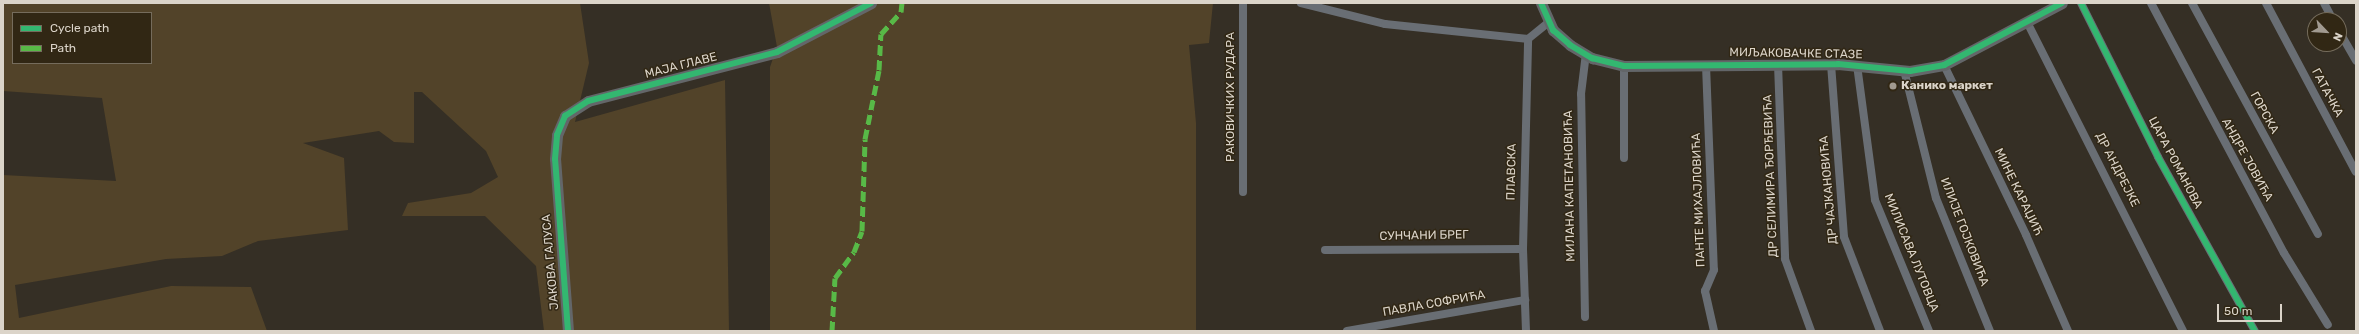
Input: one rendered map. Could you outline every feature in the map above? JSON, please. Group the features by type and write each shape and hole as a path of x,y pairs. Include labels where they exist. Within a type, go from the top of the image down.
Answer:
{"street":[{"name":"МАЈА ГЛАВЕ","path":"556,190 557,135 565,116 578,105 770,54 871,3"},
{"name":"РАКОВИЧКИХ РУДАРА","path":"1242,192 1243,3"},
{"path":"1301,3 1379,23 1528,39 1548,23"},
{"name":"МИЉАКОВАЧКЕ СТАЗЕ","path":"1541,3 1548,23 1570,46 1586,55 1624,66 1831,64 1904,70 1944,65 2062,3"},
{"name":"ЦАРА РОМАНОВА","path":"2082,3 2158,157 2255,331"},
{"name":"АНДРЕ ЈОВИЋА","path":"2151,3 2284,253 2328,325"},
{"name":"ГОРСКА","path":"2192,3 2318,234"},
{"name":"ГАТАЧКА","path":"2266,3 2356,172"},
{"path":"2324,3 2329,12"},
{"name":"ДР АНДРЕЈКЕ","path":"2027,22 2183,331"},
{"name":"ПЛАВСКА","path":"1526,331 1523,249 1528,39"},
{"path":"2347,45 2356,60"},
{"name":"МИЛАНА КАПЕТАНОВИЋА","path":"1585,317 1581,94 1586,55"},
{"name":"ДР СЕЛИМИРА ЂОРЂЕВИЋА","path":"1778,64 1785,260 1811,331"},
{"name":"ДР ЧАЈКАНОВИЋА","path":"1831,64 1846,246 1880,331"},
{"name":"ПАНТЕ МИХАЈЛОВИЋА","path":"1706,65 1714,270 1705,291 1714,331"},
{"name":"МИЛИСАВА ЛУТОВЦА","path":"1857,65 1875,200 1929,331"},
{"name":"МИНЕ КАРАЏИЋ","path":"1944,65 2026,235 2068,331"},
{"path":"1624,66 1624,158"},
{"name":"ИЛИЈЕ ГОЈКОВИЋА","path":"1904,70 1936,198 1990,331"},
{"name":"ЈАКОВА ГАЛУСА","path":"556,190 568,331"},
{"name":"СУНЧАНИ БРЕГ","path":"1326,250 1523,249"},
{"name":"ПАВЛА СОФРИЋА","path":"1347,331 1525,300"}],"shaded area":[{"path":"3,3 580,3 589,63 575,122 725,80 729,331 544,331 536,266 485,216 402,216 408,203 471,193 498,177 486,151 422,92 414,92 414,143 394,142 379,131 303,143 344,158 348,230 258,241 222,256 166,259 15,285 19,318 171,286 251,287 267,331 3,331 3,175 116,181 102,98 3,91"},
{"path":"769,3 1213,3 1209,43 1189,45 1196,123 1196,331 770,331 770,67 777,47"}],"marked path":[{"path":"832,331 835,278 854,252 862,231 865,139 879,70 881,34 901,12 902,3"}],"cycle path":[{"path":"568,331 555,159 557,135 565,116 588,101 777,52 871,3"},
{"path":"1541,3 1553,30 1570,45 1592,58 1624,66 1838,64 1910,71 1944,65 2062,3"},
{"path":"2081,3 2158,157 2255,331"}],"place":[{"name":"Канико маркет","path":"1893,86"}]}
